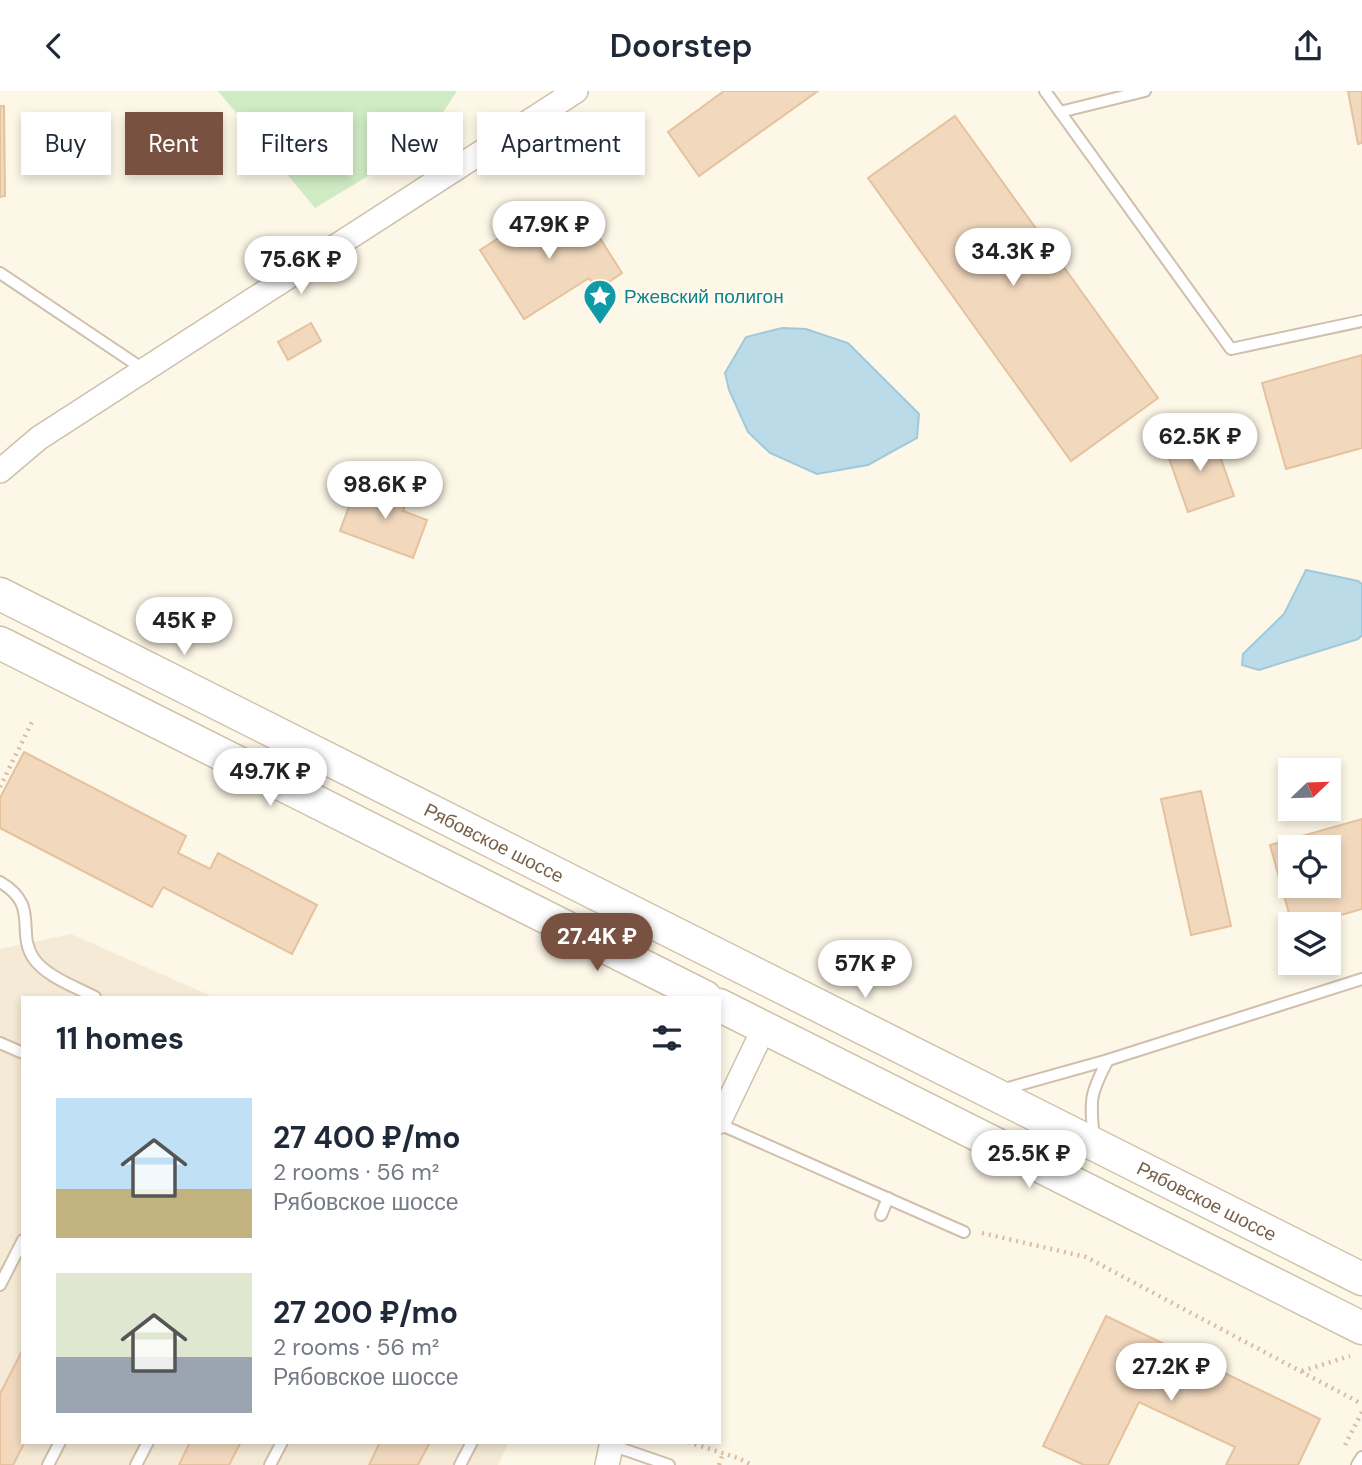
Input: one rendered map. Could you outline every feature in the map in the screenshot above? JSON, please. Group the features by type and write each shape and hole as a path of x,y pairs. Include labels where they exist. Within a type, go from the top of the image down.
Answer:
{"main road":[{"name":"Рябовское шоссе","path":"0,594 1362,1279"},
{"path":"0,643 703,996"},
{"path":"0,657 50,668"},
{"path":"721,1006 1362,1328"}],"street":[{"path":"0,471 39,438 143,369 186,345 576,91"},
{"path":"721,1119 764,1028"}],"lane":[{"path":"1045,91 1231,349 1362,321"},
{"path":"1060,112 1144,91"},
{"path":"0,273 143,369"},
{"path":"0,883 10,889 22,903 27,922 27,942 33,958 46,970 93,996"},
{"path":"992,1093 1108,1060 1362,979"},
{"path":"0,1043 21,1052"},
{"path":"1095,1144 1091,1106 1093,1087 1108,1060"},
{"path":"721,1124 964,1232"},
{"path":"881,1215 888,1198"},
{"path":"0,1285 21,1244"},
{"path":"48,1465 59,1444"},
{"path":"136,1465 147,1444"},
{"path":"270,1465 281,1444"},
{"path":"460,1465 471,1444"},
{"path":"610,1451 669,1465"},
{"path":"1357,1465 1362,1457"}],"path":[{"path":"0,787 32,722"},
{"path":"964,1232 986,1233 1086,1257 1362,1404"},
{"path":"1301,1372 1362,1352"},
{"path":"1340,1454 1362,1412"},
{"path":"694,1444 752,1465"},
{"path":"719,1465 723,1453"}],"shaded area":[{"path":"71,934 211,996 21,996 21,1444 508,1444 498,1465 0,1465 0,949"}],"green space":[{"path":"218,91 457,91 443,112 367,112 367,175 370,175 315,208 288,175 353,175 353,112 237,114"}],"water":[{"path":"782,328 806,329 848,343 919,414 917,438 868,465 817,474 770,453 748,432 729,390 725,373 746,337"},
{"path":"1306,570 1362,584 1362,635 1358,639 1259,670 1242,665 1243,654 1284,614"}],"building":[{"path":"724,91 818,91 699,176 668,132"},
{"path":"1348,91 1362,91 1362,143 1358,144"},
{"path":"0,106 4,106 5,196 0,197"},
{"path":"955,116 1158,398 1071,461 868,178"},
{"path":"544,209 557,230 584,213 622,273 597,290 589,278 524,319 480,250"},
{"path":"311,323 321,341 288,360 278,342"},
{"path":"1362,355 1362,448 1286,469 1262,383"},
{"path":"1212,434 1234,496 1188,512 1166,450"},
{"path":"385,481 410,491 403,511 427,520 413,558 340,531 354,493 378,502"},
{"path":"24,752 186,836 178,853 210,869 218,853 317,905 292,954 163,887 152,907 0,828 0,798"},
{"path":"1201,791 1231,926 1191,935 1161,799"},
{"path":"1362,819 1362,909 1341,915 1341,912 1289,912 1285,898 1341,898 1341,835 1305,835"},
{"path":"1278,843 1278,874 1270,845"},
{"path":"1106,1316 1320,1419 1298,1465 1226,1465 1235,1447 1139,1402 1108,1465 1084,1465 1043,1446"},
{"path":"21,1353 21,1444 24,1444 13,1465 0,1465 0,1394"},
{"path":"189,1444 240,1444 229,1465 179,1465"},
{"path":"379,1444 429,1444 418,1465 369,1465"}],"place":[{"name":"Ржевский полигон","path":"600,326"}]}
